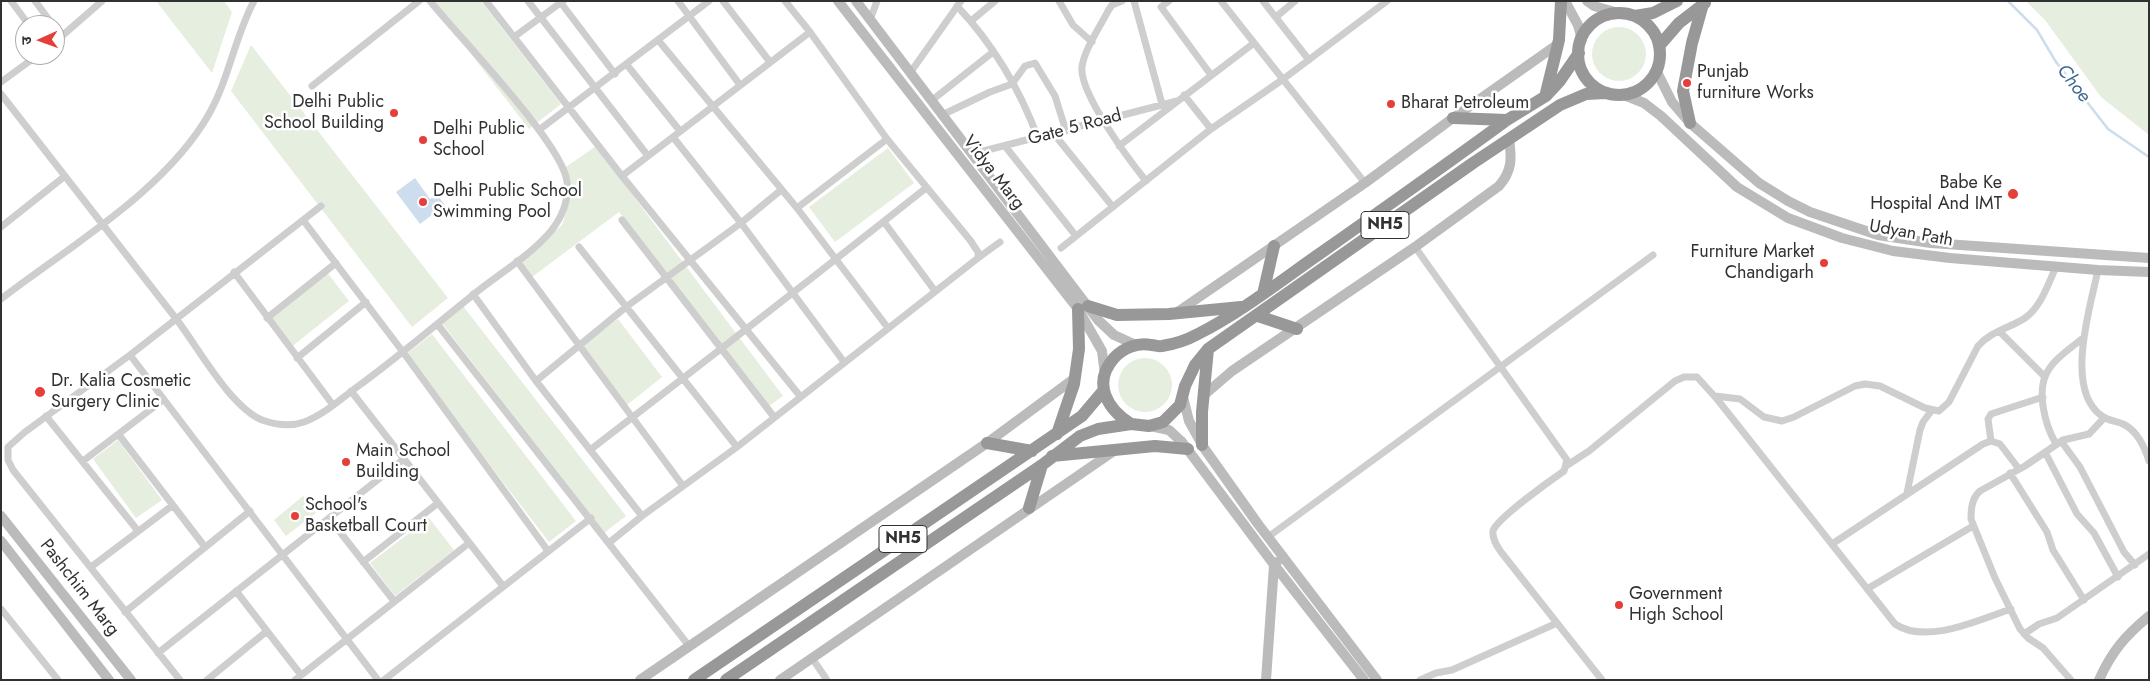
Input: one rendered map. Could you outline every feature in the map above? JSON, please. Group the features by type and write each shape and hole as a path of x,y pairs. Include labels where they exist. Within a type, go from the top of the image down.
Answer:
{"highway":[{"path":"1546,96 1558,44 1560,1"},
{"path":"1618,13 1634,16 1653,13 1676,1"},
{"path":"1659,46 1679,23 1705,3"},
{"path":"1690,123 1683,91 1692,44 1705,3"},
{"name":"NH5","path":"1606,94 1591,85 1580,66 1579,53 1582,40 1588,28 1599,18 1618,13"},
{"path":"1634,16 1654,32 1659,46 1657,72"},
{"name":"NH5","path":"1136,345 1152,344 1160,347 1178,343 1198,334 1244,307 1507,120 1546,96 1559,82 1579,53"},
{"name":"NH5","path":"726,680 1080,436 1098,429 1131,424 1149,426 1163,422 1177,410 1195,365 1208,349 1560,105 1586,94 1624,95 1638,91 1657,72"},
{"path":"1453,118 1507,120"},
{"path":"1263,294 1274,246"},
{"path":"1057,434 1075,378 1083,307 1117,315 1176,313 1244,307"},
{"path":"1258,316 1297,329"},
{"path":"1131,424 1116,415 1105,396 1104,390 1105,375 1113,359 1124,350 1136,345"},
{"path":"1202,445 1208,349"},
{"name":"NH5","path":"694,680 1057,434 1082,416 1104,390"},
{"path":"987,444 1032,451"},
{"path":"1029,508 1047,460 1155,446 1188,449"}],"main road":[{"name":"Vidya Marg","path":"838,1 1083,307 1114,335 1136,345"},
{"name":"Vidya Marg","path":"856,1 972,154 1083,307 1102,351 1105,375"},
{"path":"1564,1 1578,25 1582,40"},
{"path":"1587,1 1594,6 1618,13"},
{"path":"1176,313 1366,183 1453,118 1558,44"},
{"name":"Udyan Path","path":"1657,72 1672,102 1690,123 1759,183 1788,202 1810,212 1878,235 1980,247 2149,258"},
{"name":"Udyan Path","path":"1624,95 1644,103 1655,111 1737,187 1788,218 1842,238 1893,251 1950,258 2098,270 2149,272"},
{"path":"1204,395 1232,371 1415,248 1499,186 1507,178 1511,167 1509,139"},
{"path":"640,680 987,444 1075,378"},
{"path":"1184,392 1189,421 1202,445 1268,537 1377,680"},
{"path":"1149,426 1169,430 1188,449 1364,680"},
{"path":"780,680 1114,451"},
{"name":"Pashchim Marg","path":"1,516 131,680"},
{"name":"Pashchim Marg","path":"1,541 109,680"},
{"path":"1266,680 1274,564 1283,557"},
{"path":"2099,680 2119,644 2149,616"}],"street":[{"path":"11,1 22,15"},
{"path":"35,1 45,15"},
{"path":"65,34 102,1"},
{"path":"1,299 159,178 194,139 210,113 222,86 254,1"},
{"path":"312,86 419,1"},
{"path":"1,94 176,318 233,398 247,412 267,421 289,426 306,421 333,405 438,325 473,294 517,261 551,230 564,211 566,174 539,130 430,1"},
{"path":"486,1 622,176 800,396"},
{"path":"528,1 648,156"},
{"path":"678,1 740,85"},
{"path":"539,130 597,88 709,1"},
{"path":"723,1 770,62"},
{"path":"785,1 810,32 887,139 970,240 978,252 978,258"},
{"path":"870,20 877,1"},
{"path":"971,21 995,1"},
{"path":"1059,1 1073,25 1092,42"},
{"path":"1122,1 1110,3 1085,58 1082,73 1089,93 1104,121 1119,146 1146,181"},
{"path":"1134,1 1162,104"},
{"path":"1169,1 1161,7 1211,75"},
{"path":"1221,1 1282,80 1366,183"},
{"path":"1263,1 1309,60"},
{"path":"1276,17 1295,1"},
{"path":"514,37 562,2 615,74"},
{"path":"1060,248 1211,129 1282,80 1383,2"},
{"path":"910,74 959,4 993,52 1012,84 1028,112 1038,138"},
{"path":"622,176 810,32"},
{"path":"658,40 714,105 797,208 835,261 888,328"},
{"path":"1119,146 1254,43"},
{"path":"931,101 993,52"},
{"path":"942,115 990,92 1012,84 1029,63 1035,64 1055,96 1066,131"},
{"path":"1,82 24,65"},
{"path":"627,65 680,131"},
{"path":"1184,95 1211,129"},
{"name":"Gate 5 Road","path":"972,154 1177,101"},
{"path":"1054,134 1113,207"},
{"path":"673,137 741,223 844,362"},
{"path":"797,208 887,139"},
{"path":"1005,146 1076,236"},
{"path":"1,216 4,225 65,176"},
{"path":"590,450 745,328 835,261 926,188"},
{"path":"536,380 626,307 691,261 781,190"},
{"path":"180,680 14,470 8,460 7,452 10,444 321,206"},
{"path":"303,220 366,302 548,551"},
{"path":"622,220 774,418"},
{"path":"884,222 935,291"},
{"path":"610,542 642,516 737,447 1000,242"},
{"path":"578,247 737,447"},
{"path":"1415,248 1567,460 1564,471 1499,522 1493,533 1496,545 1501,552 1602,680"},
{"path":"1268,537 1652,255"},
{"path":"517,261 683,486"},
{"path":"267,318 336,262"},
{"path":"1715,396 1740,400 1764,417 1782,421 1788,420 1854,386 1872,384 1932,410 1939,411 1949,402 1978,346 1985,338 2026,317 2035,310 2056,267"},
{"path":"2098,270 2084,337 2082,356 2084,386 2095,411 2104,418 2114,423 2123,424 2130,429 2142,443 2149,461"},
{"path":"234,272 333,405"},
{"path":"473,294 536,380 642,516"},
{"path":"297,358 366,302"},
{"path":"438,325 610,542 689,646"},
{"path":"1999,330 2045,377"},
{"path":"2084,337 2049,368 2045,377 2043,397 2047,424 2058,443 2080,467 2124,552 2135,565"},
{"path":"130,354 348,638 378,680"},
{"path":"1566,466 1589,451 1684,377 1697,377 1715,396 1895,624 1905,630 1915,632 1954,628 2011,609"},
{"path":"351,391 503,586"},
{"path":"1991,441 1988,419 1991,414 2043,397"},
{"path":"83,461 164,400"},
{"path":"1907,493 1920,430 1923,422 1932,410"},
{"path":"46,416 138,531"},
{"path":"2071,680 2043,648 2024,634 1995,578 1973,526 1971,510 1976,495 2058,443 2070,437 2089,434 2104,418"},
{"path":"119,435 205,546"},
{"path":"1832,544 1974,448 1991,441 2000,444 2019,469"},
{"path":"2045,452 2078,514 2094,532 2118,577"},
{"path":"158,653 404,459"},
{"path":"2010,473 2047,532 2053,550 2084,600"},
{"path":"363,562 438,503"},
{"path":"91,567 173,505"},
{"path":"125,612 250,511"},
{"path":"329,518 394,602"},
{"path":"384,680 591,518"},
{"path":"1868,589 1973,526"},
{"path":"236,591 267,631 298,677 469,543"},
{"path":"2024,634 2039,624 2057,618 2149,554"},
{"path":"1,608 58,680"},
{"path":"1420,680 1436,673 1452,670 1557,623"},
{"path":"207,680 267,631"},
{"path":"812,658 827,680"}],"shaded area":[{"path":"156,1 224,1 232,12 212,73"},
{"path":"430,1 481,1 561,104 529,129"},
{"path":"2026,1 2149,1 2149,135 2101,97 2045,20"},
{"path":"1619,27 1629,29 1638,35 1644,44 1646,54 1644,64 1638,73 1629,79 1619,81 1609,79 1600,73 1594,64 1592,54 1594,44 1600,35 1609,29"},
{"path":"251,45 448,298 412,327 231,91"},
{"path":"596,146 783,396 769,406 619,212 528,280 517,265 562,225 568,206 563,169"},
{"path":"888,148 914,183 835,242 809,207"},
{"path":"326,271 349,301 290,348 266,318"},
{"path":"463,306 626,516 604,533 442,323"},
{"path":"618,319 662,377 627,405 582,346"},
{"path":"432,334 576,521 549,542 405,355"},
{"path":"1145,358 1155,360 1164,366 1170,375 1172,385 1170,395 1164,404 1155,410 1145,412 1135,410 1126,404 1120,395 1118,385 1120,375 1126,366 1135,360"},
{"path":"118,440 162,500 136,518 93,459"},
{"name":"School's Basketball Court","path":"303,496 316,513 286,536 274,520"},
{"path":"429,518 454,550 395,596 370,563"}],"water":[{"name":"Delhi Public School Swimming Pool","path":"415,178 430,199 437,195 445,205 420,224 396,192"}],"waterway":[{"name":"Choe","path":"2008,1 2037,30 2056,62 2108,129 2149,157"}],"place":[{"name":"Punjab furniture Works","path":"1687,83"},
{"name":"Bharat Petroleum","path":"1391,104"},
{"name":"Delhi Public School Building","path":"394,113"},
{"name":"Delhi Public School","path":"423,140"},
{"name":"Babe Ke Hospital And IMT","path":"2013,194"},
{"name":"Delhi Public School Swimming Pool","path":"423,202"},
{"name":"Furniture Market Chandigarh","path":"1824,263"},
{"name":"Dr. Kalia Cosmetic Surgery Clinic","path":"40,392"},
{"name":"Main School Building","path":"346,462"},
{"name":"School's Basketball Court","path":"295,516"},
{"name":"Government High School","path":"1619,605"}]}
